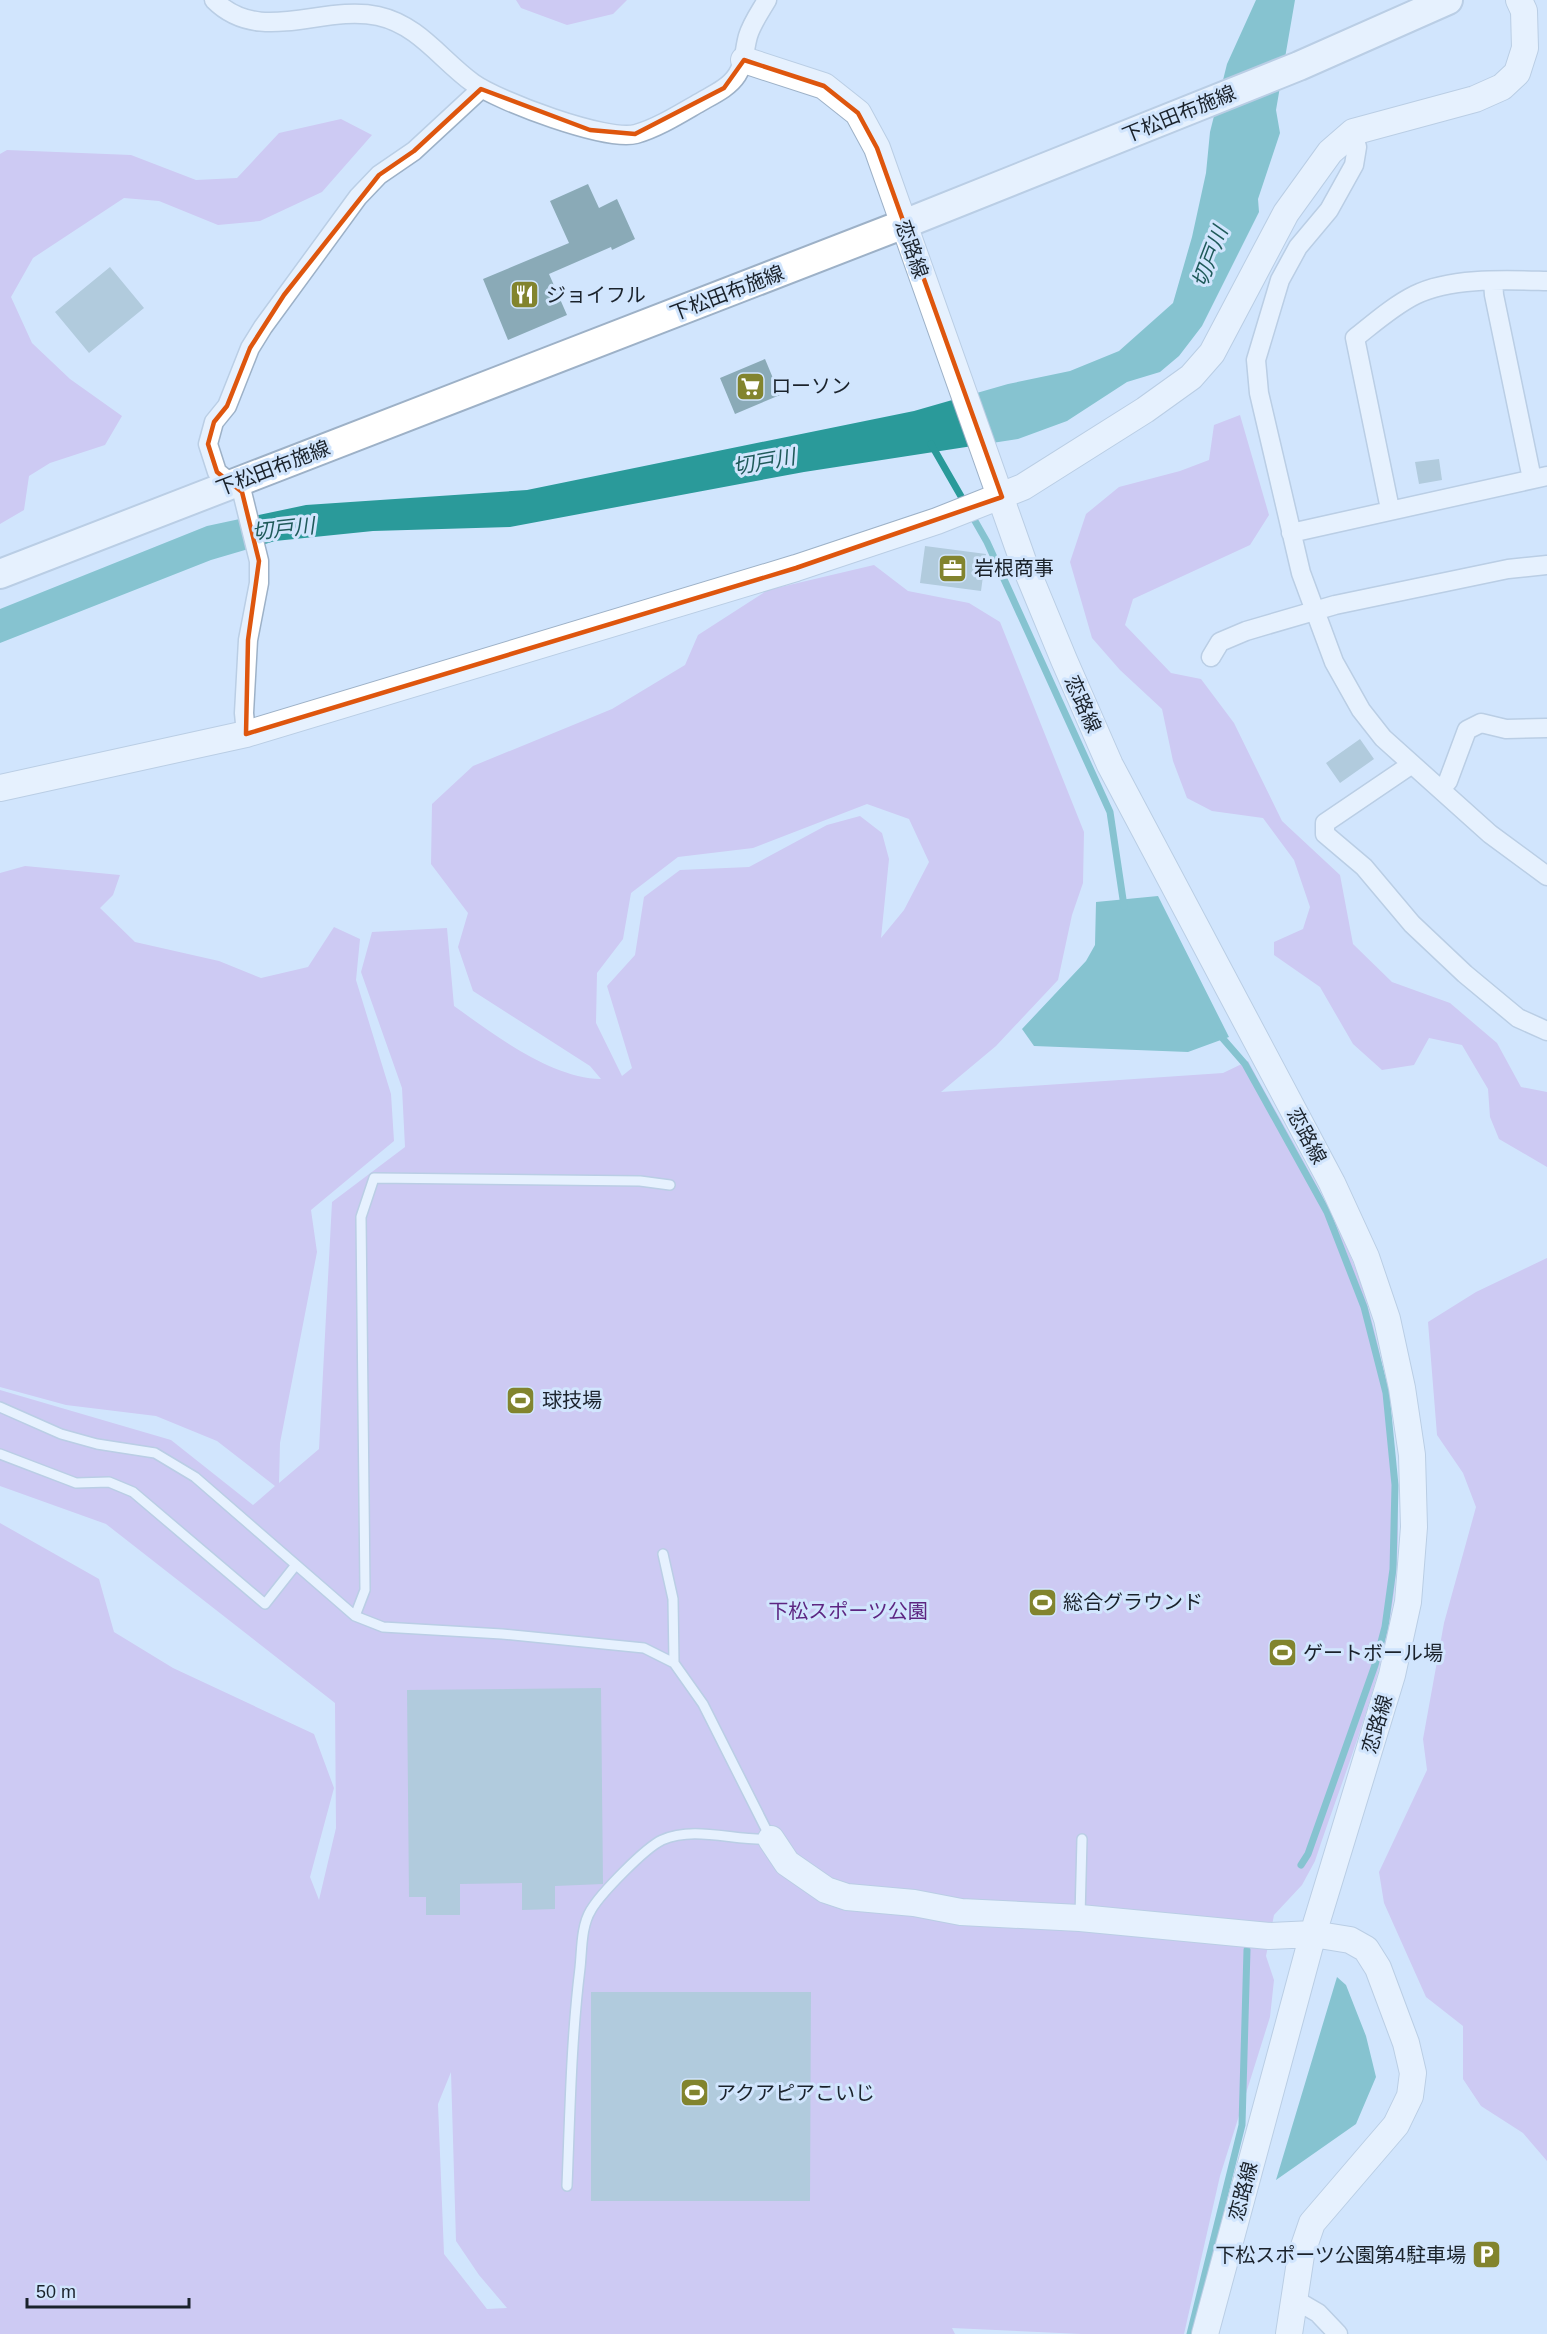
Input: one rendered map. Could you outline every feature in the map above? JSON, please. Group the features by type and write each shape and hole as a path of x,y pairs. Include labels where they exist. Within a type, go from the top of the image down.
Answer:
{"main road":[{"name":"下松田布施線","path":"0,574 904,224 1299,66 1449,0"}],"street":[{"path":"214,0 226,13 250,22 344,14 376,16 400,23 425,39 456,71 481,89 590,130 616,136 635,134 673,117 724,88 736,76 744,60 748,36 767,0"},
{"path":"0,788 246,734 796,568 1002,497 1060,465 1191,377 1212,353 1226,329 1261,257 1286,213 1330,152 1353,132 1475,99 1502,87 1517,73 1525,48 1524,11 1519,0"},
{"name":"恋路線","path":"744,60 824,86 858,113 877,148 1023,561 1110,765 1332,1183 1366,1257 1390,1330 1402,1388 1412,1455 1414,1527 1408,1602 1392,1675 1313,1934 1205,2334"},
{"path":"246,734 244,713 248,640 259,583 259,561 242,492 217,472 208,444 214,422 227,405 250,348 262,327 358,197 379,175 414,151 481,89"},
{"path":"1353,132 1357,147 1354,165 1329,210 1298,247 1280,280 1256,360 1259,393 1301,573 1334,662 1361,710 1383,738 1490,834 1547,876"},
{"path":"1291,533 1539,477 1494,295 1493,281"},
{"path":"1390,509 1355,338 1416,294 1442,286 1493,281 1547,281"},
{"path":"1211,657 1220,642 1335,605 1508,569 1547,565"},
{"path":"1442,789 1448,781 1467,730 1480,723 1506,729 1547,728"},
{"path":"1412,764 1324,823 1325,834 1364,867 1412,924 1465,974 1518,1018 1547,1031"},
{"path":"771,1839 787,1863 826,1890 847,1898 915,1904 961,1912 1080,1918 1269,1935 1313,1934 1350,1940 1366,1949 1378,1968 1402,2032 1413,2073 1410,2096 1396,2125 1312,2223 1301,2255 1289,2334"},
{"path":"1294,2299 1318,2313 1338,2334"}],"lane":[{"path":"355,1616 365,1590 361,1217 374,1178 640,1181 670,1185"},
{"path":"0,1407 61,1434 97,1444 155,1453 195,1477 355,1616 382,1627 502,1634 644,1648 674,1663 702,1704 771,1839 753,1841 716,1835 687,1835 663,1839 645,1851 591,1910 584,1929 573,2028 567,2186"},
{"path":"0,1454 76,1483 109,1482 133,1492 265,1604 295,1566"},
{"path":"663,1554 673,1599 674,1663"},
{"path":"1080,1918 1082,1839"}],"highlighted area":[{"path":"744,60 824,86 858,113 877,148 1002,497 796,568 246,734 248,640 259,561 242,492 217,472 208,444 214,422 227,406 250,348 284,295 379,175 414,151 481,89 590,130 635,134 724,88"}],"green space":[{"path":"516,0 627,0 613,14 567,25 521,8"},
{"path":"341,119 372,135 322,192 260,221 218,225 159,201 124,198 33,258 11,297 32,343 70,379 122,416 105,445 50,463 29,476 24,510 0,524 0,154 7,150 131,155 196,180 237,178 279,133"},
{"path":"1240,415 1269,515 1250,545 1133,599 1125,625 1171,673 1201,679 1234,723 1282,821 1340,875 1353,944 1392,982 1450,1003 1497,1043 1521,1087 1547,1092 1547,1167 1499,1139 1490,1117 1488,1089 1462,1045 1429,1038 1414,1065 1382,1070 1353,1044 1320,987 1274,955 1274,942 1303,929 1310,907 1294,860 1263,818 1212,811 1187,798 1173,761 1162,709 1120,670 1092,638 1070,562 1086,514 1119,487 1180,471 1209,460 1214,425"},
{"name":"下松スポーツ公園","path":"874,565 908,591 969,603 1000,622 1084,832 1083,883 1072,915 1058,980 996,1046 941,1092 1223,1073 1248,1061 1313,1178 1343,1238 1366,1300 1375,1334 1390,1410 1397,1489 1397,1566 1387,1634 1360,1732 1315,1861 1302,1885 1274,1915 1266,1956 1274,1980 1270,2017 1220,2176 1184,2334 1082,2334 952,2328 955,2334 0,2334 0,1523 99,1579 114,1632 173,1668 314,1734 334,1788 310,1877 319,1900 336,1828 335,1703 106,1524 0,1486 0,1390 171,1440 253,1505 275,1486 217,1441 156,1416 66,1405 0,1387 0,873 25,866 120,875 113,895 100,908 135,942 219,961 261,978 308,967 334,927 360,939 356,980 391,1094 394,1141 311,1210 317,1252 280,1443 279,1483 319,1449 332,1202 405,1147 402,1088 361,972 372,932 447,928 454,1006 504,1041 543,1063 582,1077 601,1079 590,1066 473,991 458,947 468,913 431,864 432,804 473,766 612,709 685,665 698,635 768,590","holes":["867,804 909,819 929,862 904,910 881,938 889,859 882,833 860,816 827,825 749,867 680,870 644,897 635,955 607,986 632,1068 622,1076 596,1023 597,973 623,939 631,893 678,857 753,848","451,2072 456,2241 479,2275 507,2308 487,2309 444,2254 438,2104"]},
{"path":"1547,1258 1547,2161 1523,2133 1481,2106 1463,2079 1463,2026 1426,1997 1384,1903 1379,1872 1427,1770 1423,1739 1444,1623 1476,1507 1463,1473 1437,1435 1428,1322 1476,1292"}],"water":[{"name":"切戸川","path":"1256,0 1295,0 1276,110 1280,133 1258,199 1259,212 1202,326 1179,356 1160,372 1127,382 1067,421 1018,439 804,472 510,527 373,531 275,541 211,560 0,643 0,609 207,526 306,505 527,490 914,411 1008,384 1070,371 1119,351 1173,303 1192,237 1206,173 1210,132 1227,64"},
{"path":"1158,896 1229,1037 1188,1052 1034,1046 1022,1029 1086,961 1095,945 1096,902"},
{"path":"1337,1977 1346,1985 1366,2036 1376,2077 1356,2124 1276,2180"}],"building":[{"path":"588,184 599,208 617,199 635,239 549,274 567,315 508,340 483,279 569,243 550,201"},
{"path":"110,267 144,308 89,353 55,312"},
{"path":"765,359 780,395 735,414 720,378"},
{"path":"1439,459 1442,480 1419,484 1415,462"},
{"name":"岩根商事","path":"925,546 986,554 981,591 920,583"},
{"path":"1360,739 1374,759 1340,783 1326,763"},
{"path":"601,1688 603,1884 555,1886 555,1909 522,1910 522,1883 460,1884 460,1915 426,1915 426,1897 409,1897 407,1690"},
{"path":"591,1992 811,1992 810,2201 591,2201"}],"waterway":[{"path":"931,444 966,505"},
{"path":"971,514 987,542 1110,812 1124,906"},
{"path":"1218,1033 1245,1064 1327,1212 1364,1307 1386,1393 1395,1485 1393,1569 1385,1627 1375,1665 1308,1854 1301,1865"},
{"path":"1190,2334 1242,2125 1247,1950"}],"place":[{"name":"ジョイフル","path":"525,295"},
{"name":"ローソン","path":"750,386"},
{"name":"岩根商事","path":"953,568"},
{"name":"球技場","path":"521,1400"},
{"name":"総合グラウンド","path":"1042,1602"},
{"name":"ゲートボール場","path":"1282,1653"},
{"name":"アクアピアこいじ","path":"695,2093"},
{"name":"下松スポーツ公園第4駐車場","path":"1487,2255"}]}
